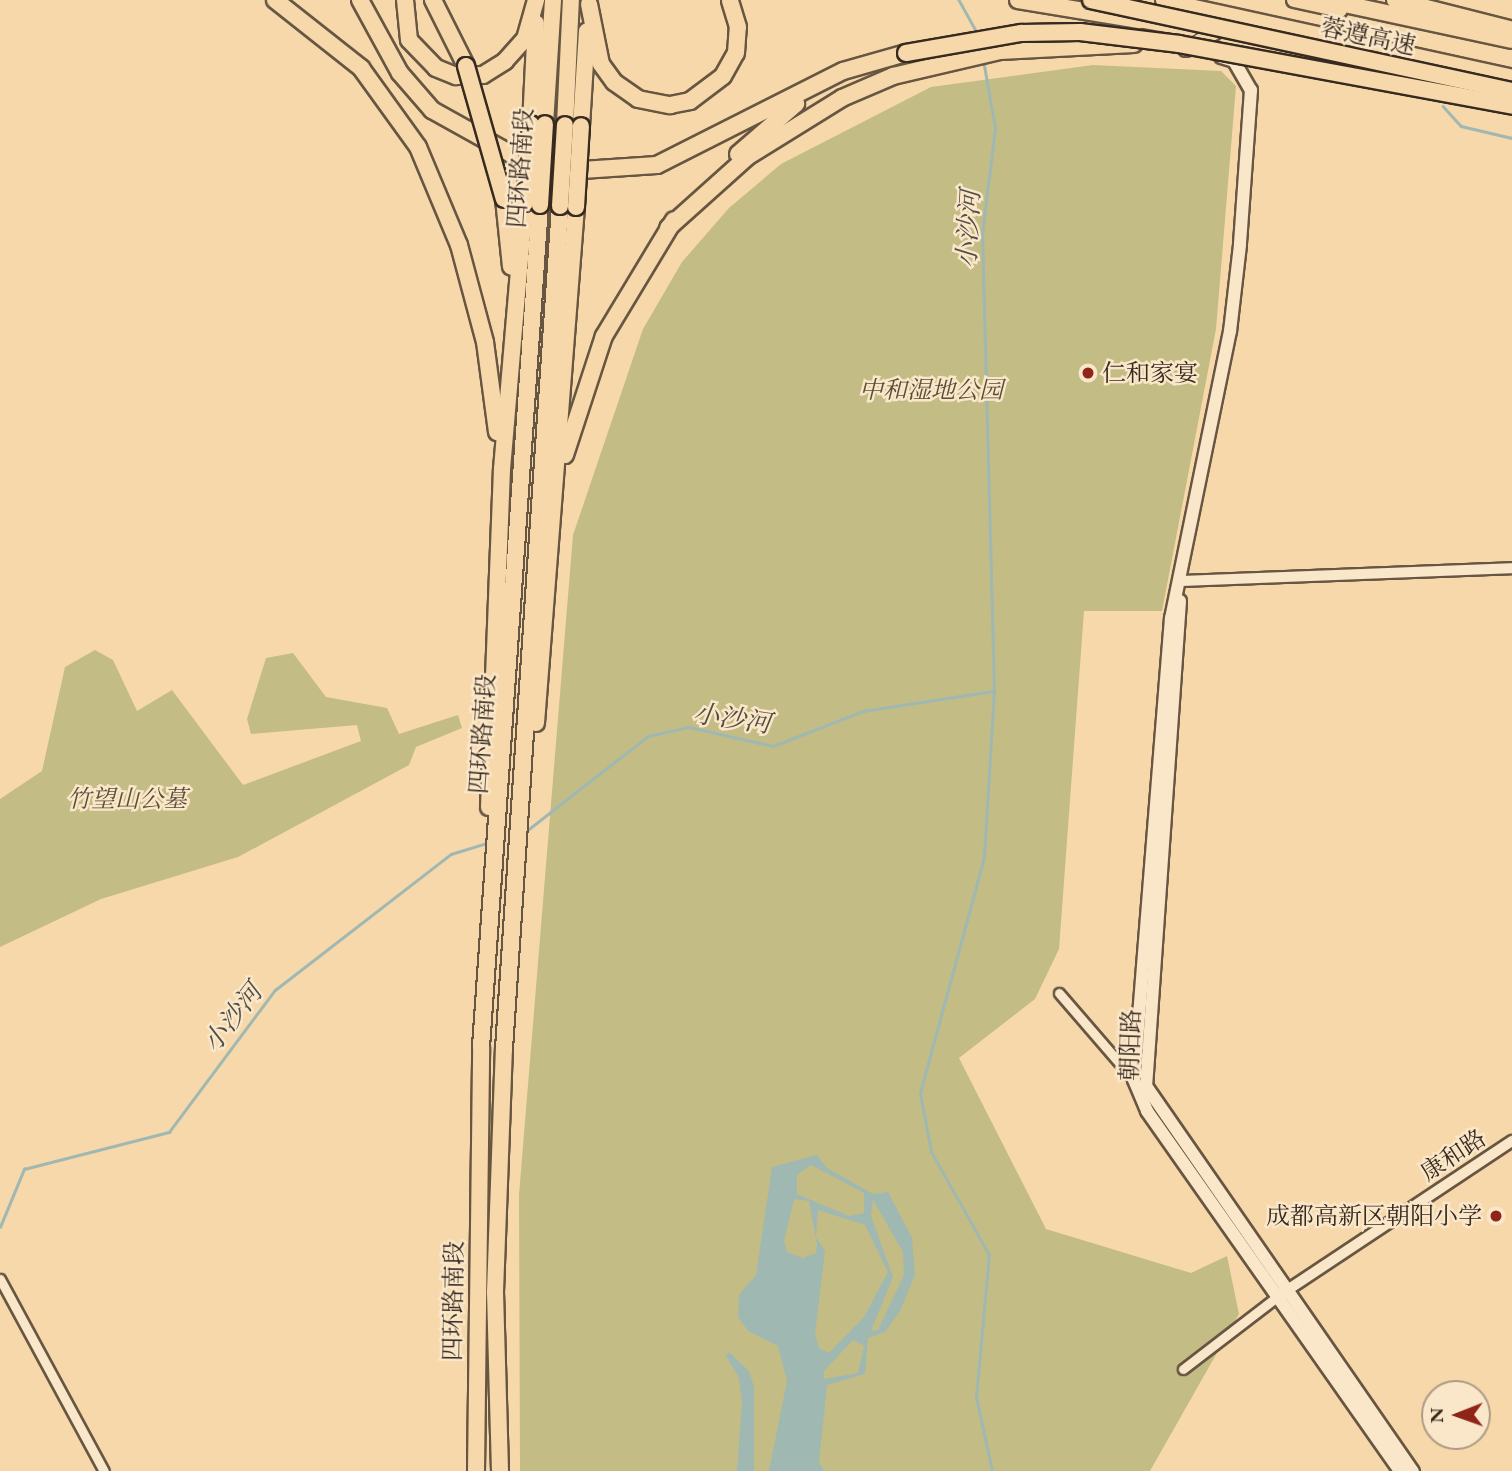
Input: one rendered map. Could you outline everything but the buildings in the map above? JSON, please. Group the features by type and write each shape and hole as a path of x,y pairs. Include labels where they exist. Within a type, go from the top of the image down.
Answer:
{"highway":[{"path":"275,0 361,68 418,147 459,245 485,342 501,443 494,811"},
{"path":"360,0 400,73 432,110 511,154 566,172 657,164 822,82 906,53 1021,33 1080,32 1179,44 1512,106"},
{"path":"405,0 409,40 436,68 456,76 483,75 505,61 525,39 537,0"},
{"path":"433,0 481,103 504,200 511,358"},
{"path":"537,0 538,124"},
{"name":"四环路南段","path":"476,1471 481,1048 489,886 524,469 538,124 553,0"},
{"name":"四环路南段","path":"500,1471 495,1292 504,1049 524,797 542,471 557,444 573,126 571,0"},
{"path":"589,2 601,64 614,82 638,99 670,105 690,101 723,76 736,53 738,27 730,0"},
{"path":"1018,0 1214,33"},
{"name":"蓉遵高速","path":"1091,0 1512,91"},
{"path":"1163,0 1512,77"},
{"path":"1296,0 1324,2 1512,48"},
{"path":"1395,0 1512,30"},
{"path":"573,126 589,2"},
{"name":"蓉遵高速","path":"1324,2 1512,40"},
{"path":"1181,51 1214,33 1259,23"},
{"path":"668,228 747,157 842,98 892,76 1000,51 1134,44"},
{"path":"524,797 559,474 557,444 604,336 668,228 746,146 822,82"},
{"path":"501,443 533,204"}],"main road":[{"path":"1134,44 1234,61 1251,90 1236,288 1171,618 1134,1080"},
{"name":"朝阳路","path":"1180,581 1146,1086 1400,1471"},
{"name":"朝阳路","path":"1134,1080 1147,1111 1413,1471"}],"street":[{"path":"1180,581 1512,568"},
{"name":"朝阳路","path":"1059,993 1134,1080"},
{"name":"康和路","path":"1281,1294 1512,1141"},
{"path":"0,1279 104,1471"},
{"path":"1183,1369 1281,1294"}],"green space":[{"name":"中和湿地公园","path":"1093,65 1221,71 1236,86 1216,329 1162,611 1084,611 1059,949 1035,999 959,1058 1046,1229 1191,1273 1227,1256 1239,1314 1150,1471 520,1471 519,1195 573,535 643,329 682,262 729,208 781,164 931,87"},
{"name":"竹望山公墓","path":"95,650 113,660 137,711 172,690 243,785 361,741 357,725 251,734 247,719 266,658 293,653 326,697 387,708 399,734 458,715 462,728 416,747 409,765 238,857 101,899 0,947 0,799 42,771 65,667"}],"water":[{"path":"817,1155 827,1168 873,1194 888,1192 912,1238 915,1275 900,1311 885,1332 868,1338 865,1374 827,1385 819,1462 824,1471 769,1471 787,1381 778,1346 748,1331 738,1317 739,1295 756,1275 772,1167","holes":["811,1165 864,1193 864,1213 849,1216 797,1194 797,1175","794,1199 809,1201 817,1244 816,1253 803,1258 787,1252 784,1241","873,1200 903,1252 904,1275 878,1330 871,1331 893,1277 871,1216","818,1210 865,1225 888,1272 864,1317 829,1353 819,1348 815,1334 825,1251 816,1237","853,1340 864,1346 858,1373 824,1379 824,1371"]},
{"path":"730,1353 749,1371 754,1387 754,1471 737,1471 742,1402 739,1378 725,1354"}],"waterway":[{"name":"小沙河","path":"959,0 977,33"},
{"name":"小沙河","path":"525,832 648,736 689,727 773,746 863,711 994,691 982,234 995,128 983,60"},
{"path":"1443,106 1461,126 1512,138"},
{"path":"992,1471 976,1397 989,1255 931,1152 920,1093 984,858 994,691"},
{"name":"小沙河","path":"0,1227 24,1169 169,1132 275,990 451,854 488,843"}],"place":[{"name":"仁和家宴","path":"1088,373"},
{"name":"成都高新区朝阳小学","path":"1496,1216"}]}
